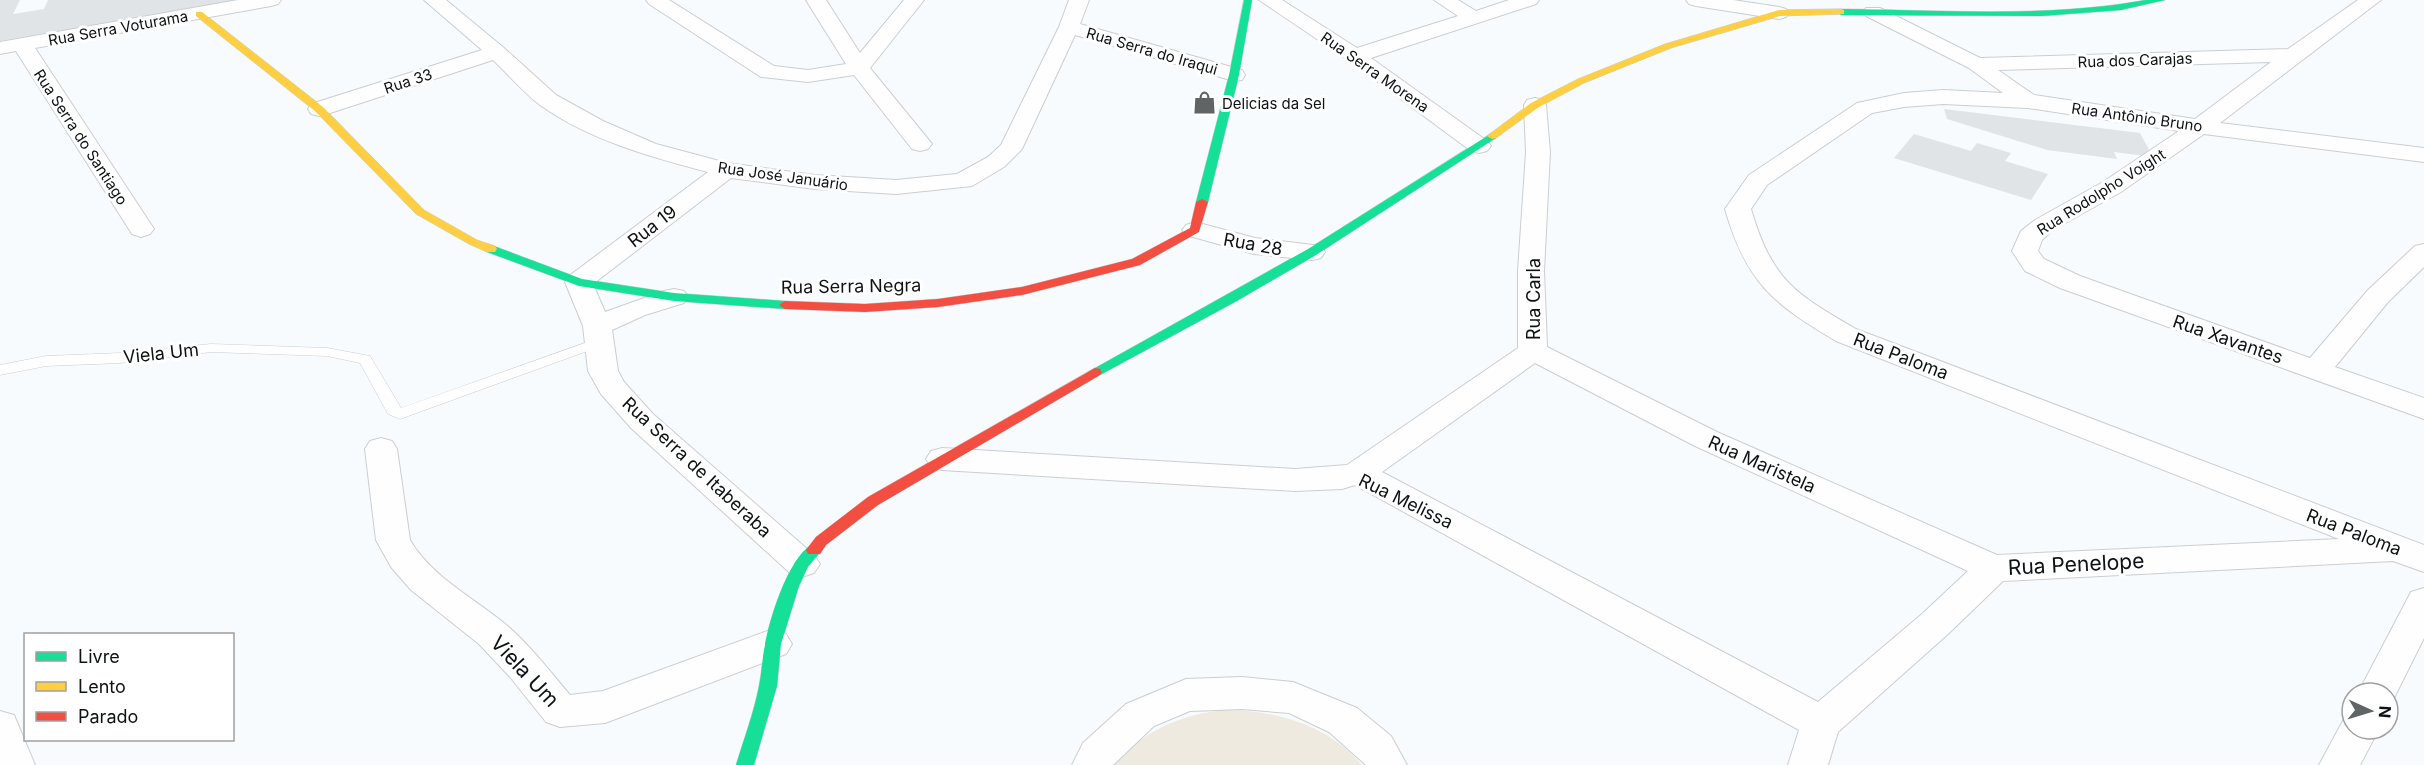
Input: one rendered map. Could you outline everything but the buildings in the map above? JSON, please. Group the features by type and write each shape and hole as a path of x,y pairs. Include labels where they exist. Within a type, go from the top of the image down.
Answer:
{"street":[{"name":"Rua Serra Voturama","path":"11,46 272,0"},
{"name":"Rua José Januário","path":"434,0 497,52 548,100 596,126 648,149 726,170 851,186 896,187 963,180 996,162 1010,149 1070,27 1079,0"},
{"path":"656,0 769,72 792,76 808,76 858,68 914,0"},
{"path":"816,0 858,68 920,144"},
{"path":"1195,230 1234,75 1248,0"},
{"name":"Rua Serra Morena","path":"1269,0 1355,56 1479,146"},
{"path":"1444,0 1475,18"},
{"path":"1355,56 1528,0"},
{"path":"1696,0 1779,13 2015,15 2119,9 2161,0"},
{"name":"Rua Rodolpho Voight","path":"2034,265 2025,250 2030,237 2060,214 2112,186 2200,127 2293,55 2371,0"},
{"name":"Rua Antônio Bruno","path":"1873,12 1976,64 2028,101 2200,127 2424,155"},
{"path":"745,765 768,686 773,644 791,586 802,564 821,541 873,501 1123,356 1232,299 1312,252 1479,146 1535,105 1581,81 1668,46 1779,13"},
{"path":"199,14 319,109"},
{"name":"Rua Serra do Iraqui","path":"1070,27 1234,75"},
{"name":"Rua Serra do Santiago","path":"11,46 141,229"},
{"name":"Rua 33","path":"319,109 497,52"},
{"name":"Rua dos Carajas","path":"1976,64 2293,55"},
{"name":"Rua Paloma","path":"2028,101 1982,98 1904,99 1865,108 1838,125 1758,180 1738,209 1745,238 1765,276 1799,308 1846,335 2411,555"},
{"name":"Rua Carla","path":"1358,473 1533,351 1532,271 1538,152 1535,105"},
{"name":"Rua Serra Negra","path":"319,109 420,212 473,242 579,282 674,297 812,307 865,308 938,303 1022,291 1094,274 1136,262 1195,230"},
{"name":"Rua 19","path":"579,282 726,170"},
{"name":"Rua 28","path":"1195,230 1254,246 1312,252"},
{"path":"2316,370 2378,296 2424,252"},
{"name":"Rua Xavantes","path":"2034,265 2070,282 2123,302 2424,409"},
{"name":"Rua Serra de Itaberaba","path":"579,282 598,334 603,371 612,387 642,421 802,564"},
{"path":"598,334 635,309 674,297"},
{"name":"Rua Maristela","path":"1533,351 1706,439 1995,568"},
{"name":"Viela Um","path":"381,449 393,540 403,558 424,581 492,634 523,666 560,711 579,711 605,706 773,644"},
{"name":"Rua Melissa","path":"942,459 1295,480 1342,478 1358,473 1821,723"},
{"name":"Rua Penelope","path":"1821,723 1935,624 1995,568 2411,555"},
{"path":"2383,681 2424,602"},
{"path":"1092,765 1097,755 1140,715 1186,695 1242,693 1293,698 1343,720 1377,748 1387,765"},
{"path":"1808,765 1821,723"},
{"path":"0,727 15,765"},
{"path":"2338,765 2353,741"}],"lane":[{"name":"Viela Um","path":"0,370 46,361 120,358 212,348 327,352 365,359 393,410 398,414 411,412 598,334"}],"shaded area":[{"path":"1223,710 1262,713 1299,722 1333,739 1362,765 1111,765 1149,734 1162,727 1190,716"}],"traffic: fast":[{"path":"1202,202 1234,75 1248,0"},
{"path":"1841,12 2042,14 2121,7 2161,0"},
{"path":"1095,372 1231,299 1312,252 1492,136"},
{"path":"491,249 579,282 674,297 785,305"},
{"path":"745,765 768,686 773,644 791,586 802,564 814,550"}],"traffic: slow":[{"path":"1492,136 1535,105 1581,81 1668,46 1779,13 1841,12"},
{"path":"199,14 319,109 420,212 473,242 491,249"}],"traffic: jam":[{"path":"785,305 865,308 938,303 1022,291 1136,262 1195,230 1202,202"},
{"path":"814,550 821,541 873,501 1095,372"}],"place":[{"name":"Delicias da Sel","path":"1204,103"}]}
